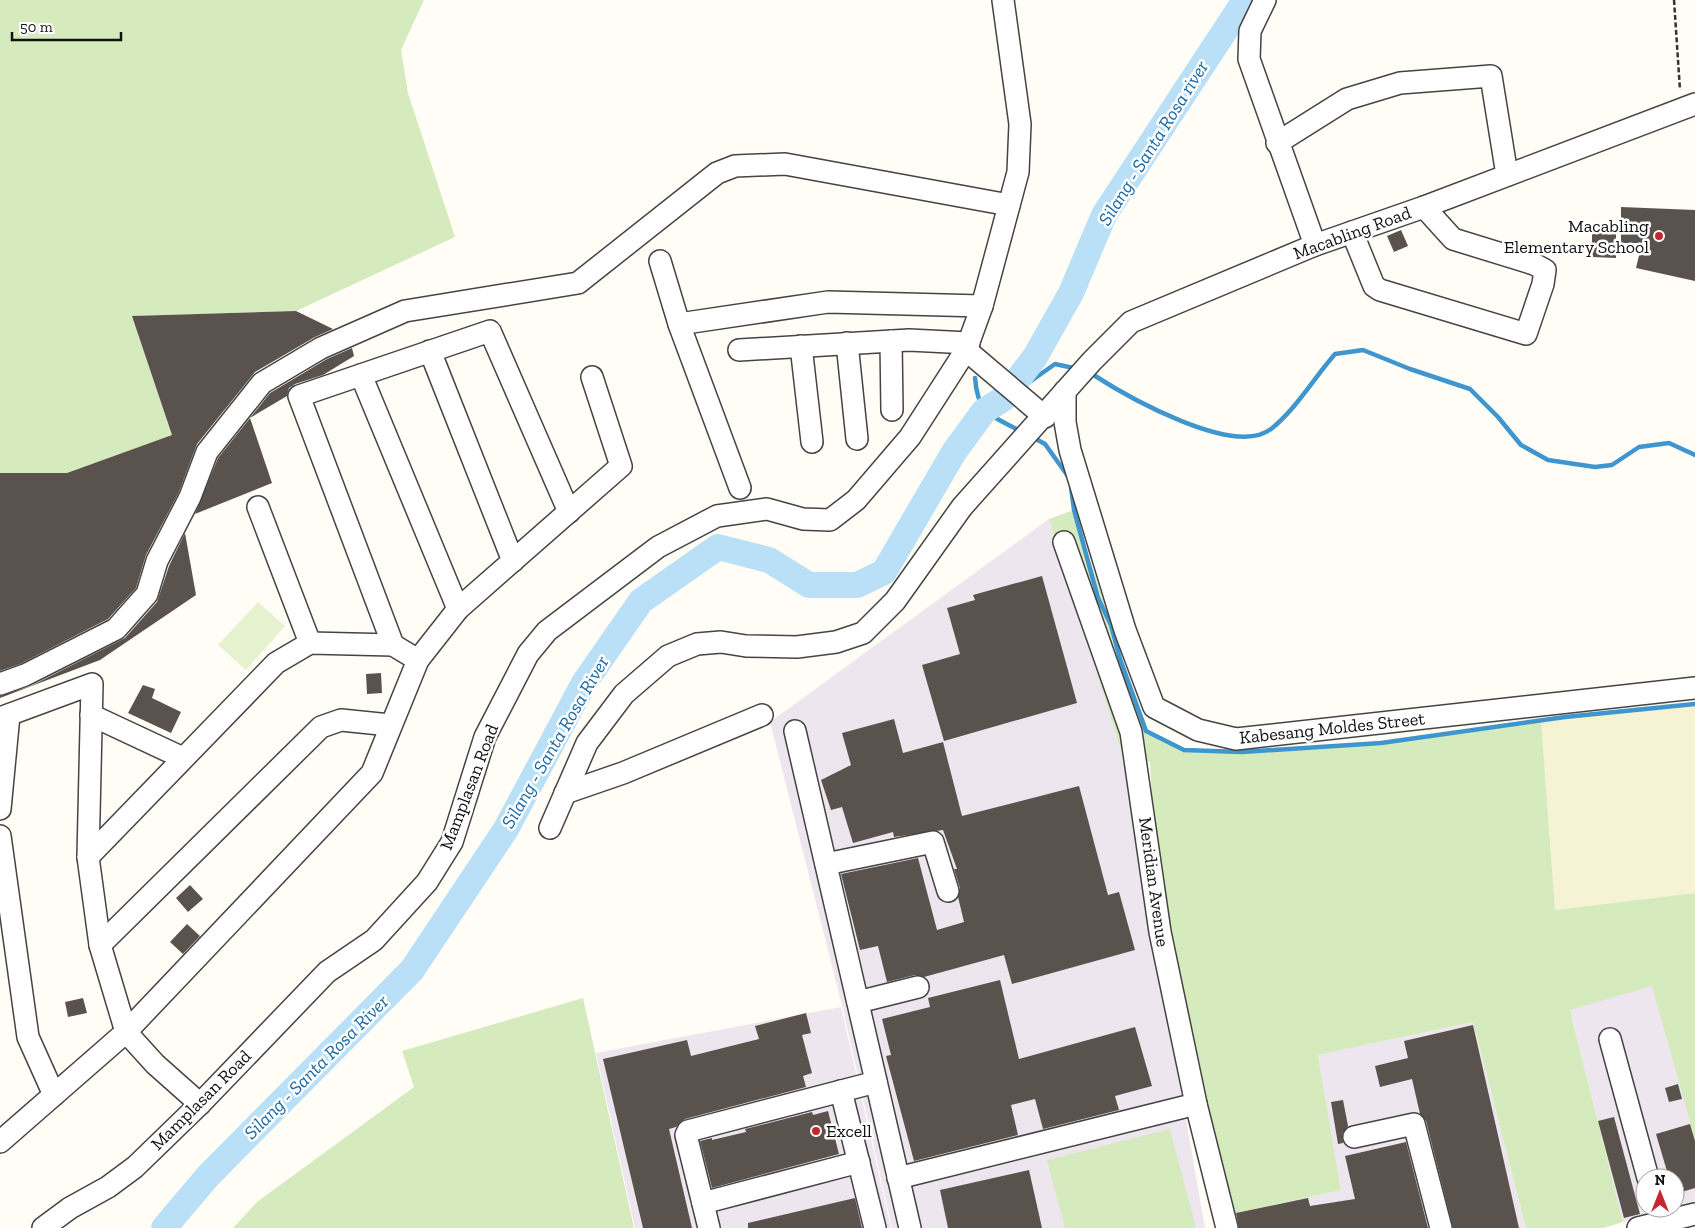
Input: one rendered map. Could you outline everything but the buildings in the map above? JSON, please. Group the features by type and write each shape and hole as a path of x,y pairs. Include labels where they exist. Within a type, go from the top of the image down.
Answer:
{"street":[{"name":"Mamplasan Road","path":"43,1228 70,1208 108,1187 135,1167 200,1104 327,972 374,940 428,882 452,842 485,737 528,654 547,631 658,547 717,516 767,509 803,519 830,520 856,500 910,437 967,347 982,306 1018,172 1020,124 1003,0"},
{"path":"1265,0 1250,31 1249,59 1277,143 1315,245"},
{"path":"1277,143 1347,99 1400,83 1492,76 1508,175"},
{"name":"Macabling Road","path":"550,828 587,743 624,694 668,656 697,644 721,642 746,646 797,647 836,642 863,633 895,601 962,506 1039,412 1065,391 1131,322 1315,245 1424,207 1688,107"},
{"path":"0,684 25,675 116,629 147,594 158,561 190,497 207,452 262,383 321,348 405,312 578,283 718,173 735,166 785,164 1009,205"},
{"path":"1352,232 1374,286 1380,290 1526,334 1543,284 1544,270 1534,264 1453,239 1424,207"},
{"path":"660,261 679,324 740,488"},
{"path":"679,324 828,302 982,306"},
{"path":"393,645 299,396 490,331 568,512"},
{"path":"891,340 892,410"},
{"path":"739,350 891,340 967,347 994,374 1039,412"},
{"path":"847,343 857,440"},
{"path":"801,346 812,442"},
{"path":"430,351 513,561"},
{"path":"361,375 458,609"},
{"path":"1,1137 54,1095 126,1032 372,773 418,660 458,609 621,466 592,377"},
{"name":"Kabesang Moldes Street","path":"1065,391 1065,422 1070,450 1126,630 1154,707 1198,730 1236,739 1695,688"},
{"path":"258,507 310,643"},
{"name":"Meridian Avenue","path":"1064,542 1131,732 1160,932 1196,1104 1227,1228"},
{"path":"88,857 276,663 310,643 393,645 418,660"},
{"path":"0,809 4,717 92,684 88,857 100,946 126,1032 155,1064 200,1104"},
{"path":"91,715 183,758"},
{"path":"564,793 623,773 762,715"},
{"path":"100,946 321,728 341,720 390,725"},
{"path":"795,731 910,1228"},
{"path":"0,836 28,1037 54,1095"},
{"path":"826,864 933,842 948,891"},
{"path":"858,1002 918,987"},
{"path":"1610,1039 1645,1168"},
{"path":"709,1228 686,1136 688,1131 876,1082"},
{"path":"841,1091 876,1228"},
{"path":"898,1178 1196,1104"},
{"path":"1354,1137 1414,1124 1440,1228"},
{"path":"703,1203 859,1162"},
{"path":"1638,1228 1654,1218"}],"path":[{"path":"1674,0 1688,107"}],"shaded area":[{"path":"1049,519 1122,754 1205,1228 892,1228 842,1005 770,722"},
{"path":"1695,704 1695,893 1555,910 1541,721"},
{"path":"1652,985 1695,1140 1695,1204 1685,1206 1685,1168 1635,1168 1635,1218 1639,1218 1623,1222 1570,1009"},
{"path":"841,1007 891,1228 635,1228 596,1053"},
{"path":"1473,1022 1526,1228 1231,1228 1228,1215 1341,1190 1318,1055"}],"green space":[{"path":"0,0 424,0 401,50 408,93 455,237 296,311 133,316 172,435 67,473 0,473"},
{"path":"1074,510 1146,731 1184,750 1242,752 1381,743 1541,721 1555,910 1695,893 1695,1140 1652,986 1570,1010 1623,1222 1603,1228 1526,1228 1473,1022 1318,1055 1341,1190 1228,1215 1158,931 1150,762 1122,754 1049,519"},
{"path":"258,602 285,626 246,670 218,645"},
{"path":"583,998 634,1228 233,1228 257,1202 414,1087 402,1051"},
{"path":"1170,1129 1196,1228 1065,1228 1047,1160"}],"waterway":[{"name":"Silang - Santa Rosa River","path":"164,1228 208,1176 412,970 506,829 584,683 641,601 718,547 769,560 809,585 857,585 884,572 954,452 984,411 1003,399 1035,357 1071,293 1104,215 1245,0"},
{"path":"1092,374 1129,396 1180,421 1232,436 1254,436 1271,429 1280,421 1297,403 1335,354 1363,350 1410,369 1470,389 1498,417 1521,445 1548,460 1595,467 1612,465 1639,447 1669,443 1695,455"},
{"path":"1021,388 1055,364 1078,369"},
{"path":"975,378 979,400 988,413 1022,432"},
{"name":"Silang - Santa Rosa river","path":"984,411 1010,395"},
{"path":"1034,438 1045,444 1070,479"},
{"path":"1071,487 1074,510 1098,598 1111,625 1120,659 1146,731 1184,750 1242,752 1381,743 1565,717 1695,704"}],"place":[{"name":"Macabling Elementary School","path":"1659,236"},
{"name":"Excell","path":"816,1131"}]}
